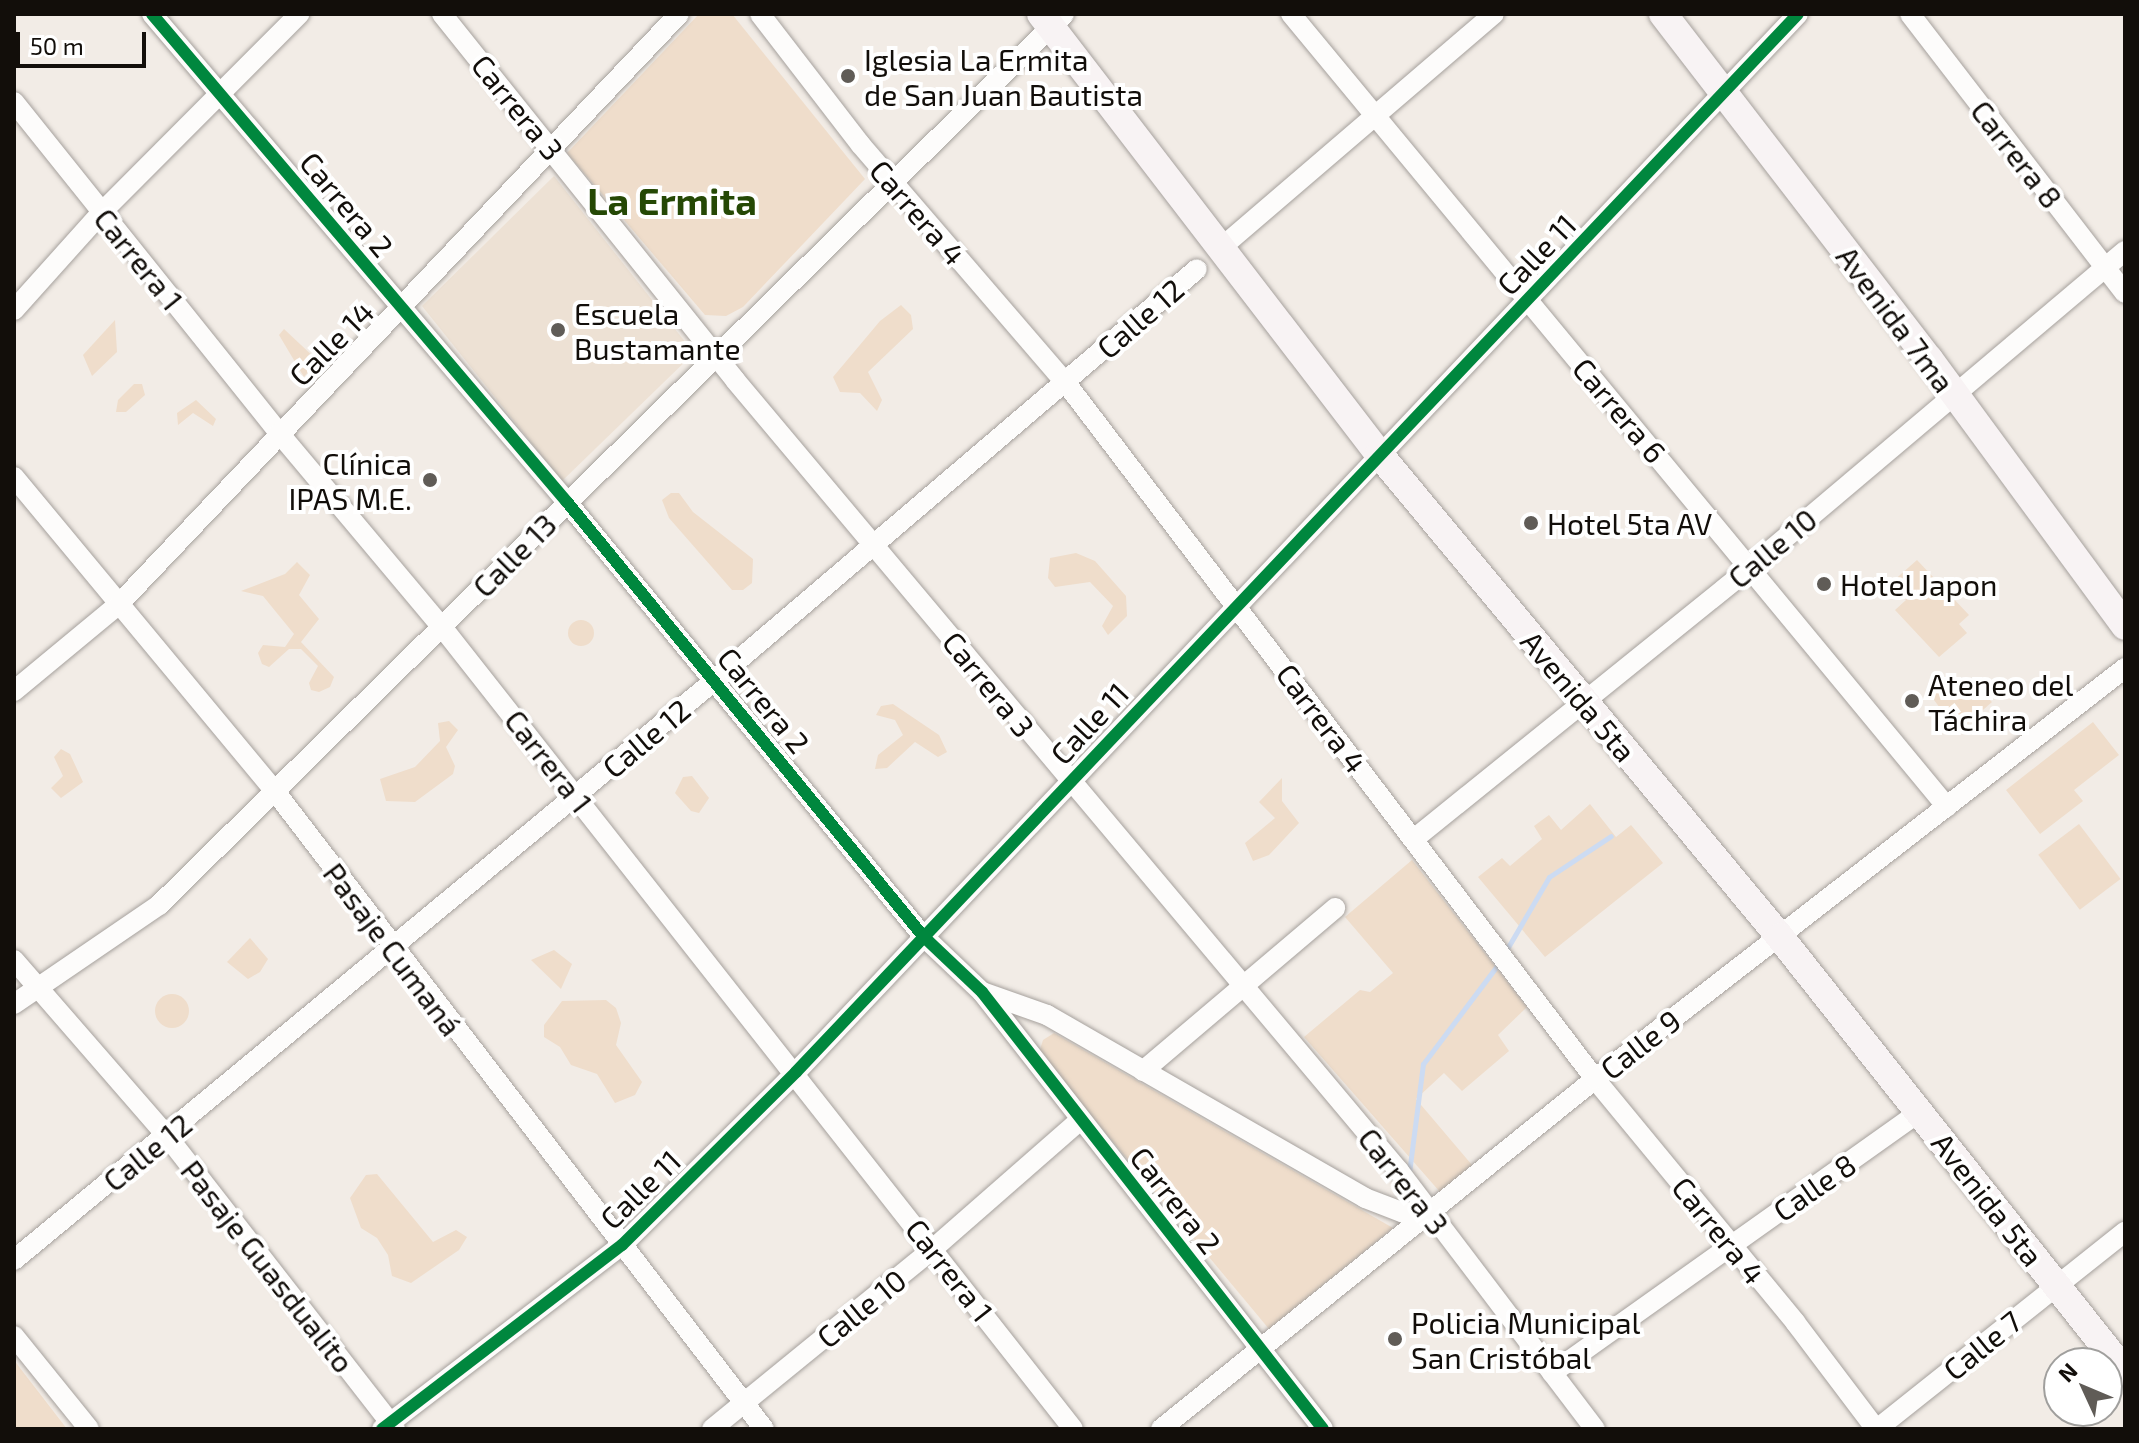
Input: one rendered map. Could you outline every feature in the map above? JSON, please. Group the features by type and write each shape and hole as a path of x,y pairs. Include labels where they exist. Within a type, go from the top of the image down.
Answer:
{"street":[{"name":"Carrera 2","path":"152,14 567,502 923,936 982,992 1022,1048 1323,1429"},
{"path":"14,310 101,213 299,14"},
{"name":"Carrera 3","path":"442,14 716,357 876,545 1069,782 1399,1171 1595,1429"},
{"name":"Calle 14","path":"14,691 119,604 679,14"},
{"name":"Carrera 4","path":"760,14 891,181 1066,383 1516,970 1595,1079 1732,1245 1876,1429"},
{"name":"Carrera 6","path":"1291,14 1752,566 1947,807"},
{"path":"1222,247 1376,119 1494,14"},
{"name":"Avenida 7ma","path":"1663,14 1954,394 2125,626"},
{"name":"Calle 11","path":"389,1427 622,1245 796,1072 1236,603 1528,301 1798,14"},
{"name":"Carrera 8","path":"1910,14 2125,293"},
{"name":"Calle 13","path":"14,1004 34,987 131,928 716,357 1052,18"},
{"name":"Avenida 5ta","path":"1052,18 1379,454 1780,937 2125,1372"},
{"name":"Carrera 1","path":"14,102 279,433 442,627 796,1072 1073,1429"},
{"name":"Calle 10","path":"1414,839 1752,566 2125,251"},
{"name":"Calle 12","path":"14,1260 715,680 1197,269"},
{"name":"Pasaje Cumaná","path":"14,477 274,790 391,949 764,1429"},
{"name":"Calle 9","path":"1161,1429 1595,1079 2125,668"},
{"path":"1143,1071 1335,908"},
{"name":"Pasaje Guasdualito","path":"14,960 34,987 167,1136 389,1427"},
{"path":"982,992 1047,1015 1365,1198 1402,1212 1429,1213"},
{"path":"1022,1048 1029,1022 1047,1015"},
{"name":"Calle 8","path":"1552,1373 1919,1112"},
{"name":"Calle 10","path":"712,1429 934,1248 1080,1120"},
{"name":"Calle 7","path":"1876,1429 2125,1232"},
{"path":"14,1336 89,1429"}],"shaded area":[{"path":"699,14 732,14 865,179 743,307 726,316 705,315 567,153"},
{"name":"Escuela Bustamante","path":"554,176 694,353 562,481 422,306"},
{"path":"901,305 911,315 913,329 868,372 882,400 877,411 860,393 840,392 833,377 880,321"},
{"path":"115,320 117,352 92,376 83,355"},
{"path":"284,329 317,360 304,377 279,335"},
{"path":"134,384 142,384 145,395 126,412 116,412 118,400"},
{"path":"196,400 216,419 213,426 193,413 178,425 177,413"},
{"path":"671,493 679,493 693,512 753,559 752,583 743,590 732,590 669,518 662,500"},
{"path":"1076,553 1095,561 1126,596 1127,616 1108,635 1102,626 1113,606 1090,582 1055,587 1048,578 1050,558"},
{"path":"1917,560 1969,615 1959,624 1967,633 1939,657 1895,610 1906,600 1891,583"},
{"path":"297,562 310,575 299,595 319,619 301,642 334,677 330,687 319,692 311,690 309,683 318,666 301,649 289,649 269,667 262,664 258,653 263,645 285,647 294,634 263,596 241,591 285,574"},
{"path":"581,620 590,624 594,633 590,642 581,646 572,642 568,633 572,624"},
{"path":"1944,686 1979,689 1992,702 1958,732 1931,696"},
{"path":"893,704 939,735 947,752 938,757 915,742 887,768 875,769 878,755 903,735 895,720 876,715 881,706"},
{"path":"449,721 458,730 446,747 455,766 453,774 415,802 386,801 380,779 415,767 440,741 438,723"},
{"path":"2093,722 2119,755 2074,790 2083,801 2040,834 2006,790"},
{"path":"61,749 70,754 83,782 61,798 51,788 63,776 54,757"},
{"path":"692,776 709,798 699,813 691,811 675,793 683,777"},
{"path":"1282,778 1282,801 1299,823 1269,855 1253,861 1245,843 1275,818 1259,802"},
{"path":"1590,804 1616,837 1631,825 1663,863 1545,957 1478,877 1502,858 1510,866 1542,839 1534,826 1549,815 1561,830"},
{"path":"2079,824 2121,879 2080,910 2038,855"},
{"path":"1412,860 1527,1007 1498,1035 1509,1051 1462,1091 1444,1073 1416,1099 1472,1165 1440,1192 1304,1037 1360,990 1370,992 1393,973 1345,917"},
{"path":"250,938 268,959 260,972 248,979 227,962"},
{"path":"554,950 572,964 561,989 531,960"},
{"path":"172,994 184,999 189,1011 184,1023 172,1028 160,1023 155,1011 160,999"},
{"path":"606,1000 616,1008 621,1023 616,1045 642,1082 635,1095 615,1103 597,1074 571,1065 560,1047 544,1037 544,1025 562,1001"},
{"path":"1054,1033 1393,1228 1269,1329 1039,1053 1043,1040"},
{"path":"377,1174 433,1242 456,1230 467,1237 459,1250 411,1283 392,1276 388,1255 377,1238 361,1228 350,1198 366,1175"},
{"path":"14,1360 20,1368 67,1429 14,1429"}],"waterway":[{"path":"1504,954 1549,877 1611,836"},
{"path":"1409,1173 1423,1064 1499,963"}],"cycle path":[{"path":"152,14 567,502 923,936 982,992 1323,1429"},
{"path":"382,1429 622,1245 796,1072 1798,14"}],"place":[{"name":"Iglesia La Ermita de San Juan Bautista","path":"848,76"},
{"name":"Escuela Bustamante","path":"558,330"},
{"name":"Clínica IPAS M.E.","path":"430,480"},
{"name":"Hotel 5ta AV","path":"1531,523"},
{"name":"Hotel Japon","path":"1824,584"},
{"name":"Ateneo del Táchira","path":"1912,701"},
{"name":"Policia Municipal San Cristóbal","path":"1395,1339"}],"district":[{"name":"La Ermita","path":"672,201"}]}
